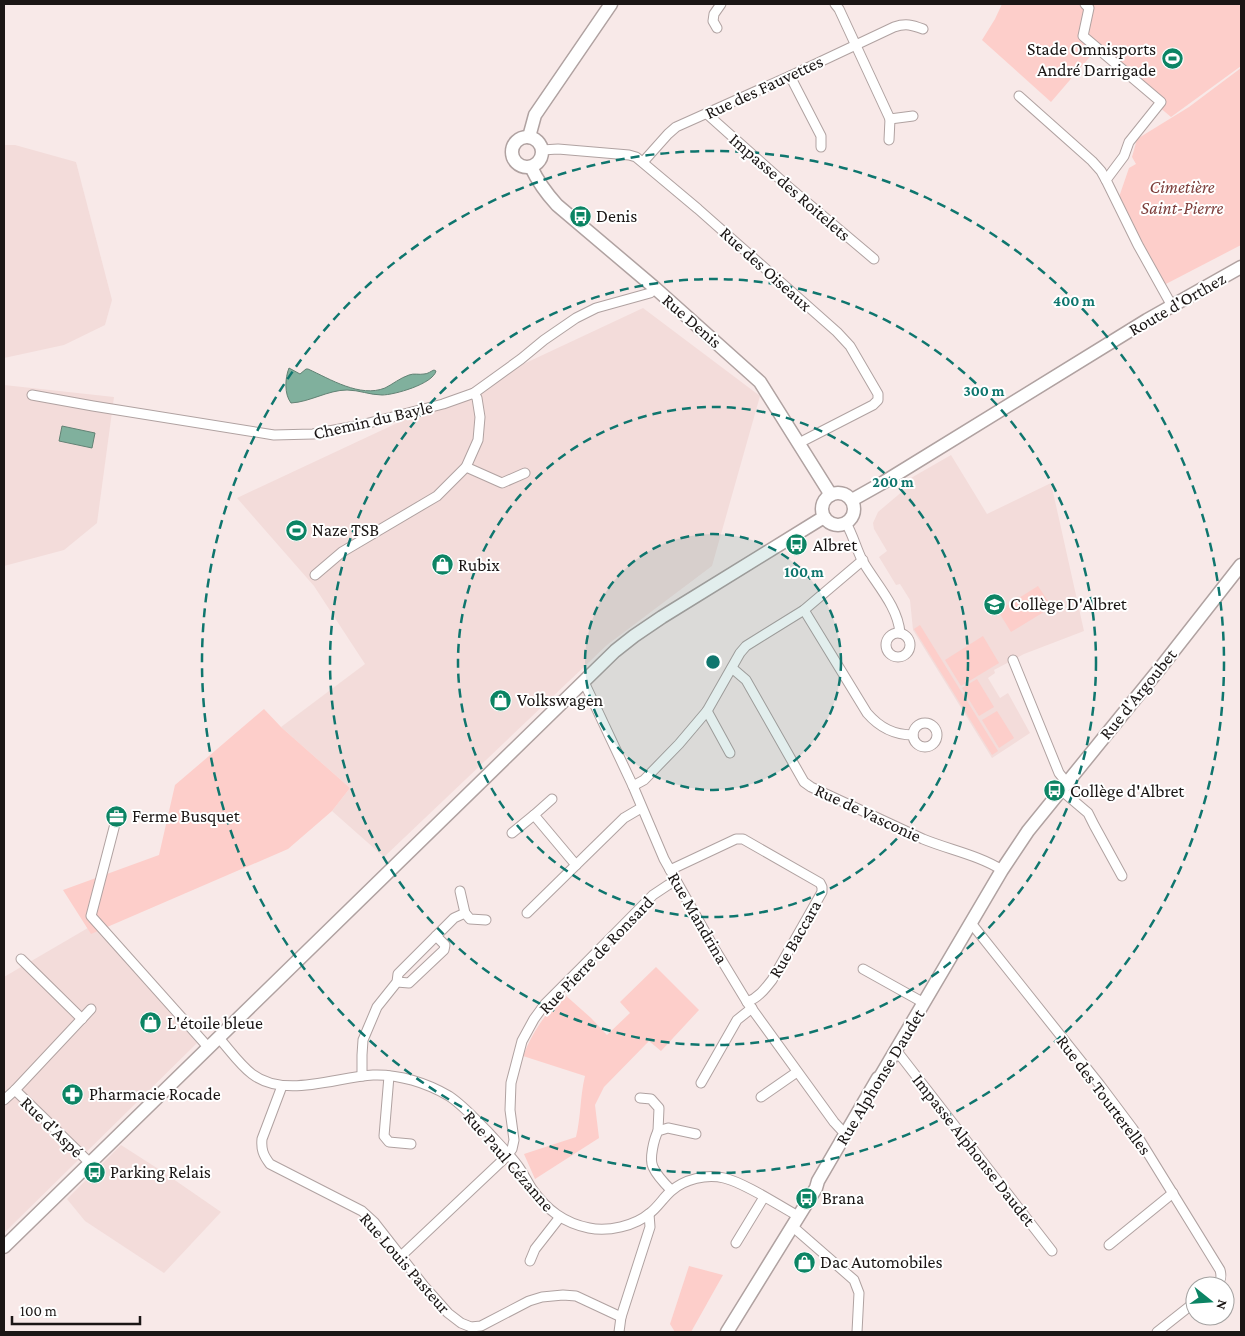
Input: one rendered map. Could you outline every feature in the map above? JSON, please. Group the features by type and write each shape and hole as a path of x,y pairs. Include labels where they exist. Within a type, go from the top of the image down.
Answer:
{"main road":[{"path":"529,137 535,115 611,4"},
{"path":"523,138 535,139 540,144 542,150 538,163 531,167 519,166 512,156 514,145 523,138"},
{"name":"Rue Denis","path":"531,167 537,181 557,205 655,288 760,382 831,495"},
{"name":"Route d'Orthez","path":"852,500 1113,341 1241,267"},
{"path":"837,493 848,496 852,500 854,513 846,523 840,526 834,525 824,517 822,510 826,498 837,493"},
{"path":"4,1247 615,651 662,617 824,517"},
{"name":"Rue d'Argoubet","path":"1035,822 1241,565"},
{"name":"Rue Alphonse Daudet","path":"727,1332 816,1188 818,1181 878,1078 1002,870 1035,822"}],"street":[{"path":"717,28 713,21 714,14 721,4"},
{"path":"835,4 890,119 890,140"},
{"path":"1085,4 1089,8 1083,36 1161,102 1129,142 1124,156 1106,180"},
{"name":"Rue des Fauvettes","path":"643,162 676,127 902,24 923,29"},
{"path":"790,76 821,136 821,147"},
{"path":"1019,96 1100,170 1138,245 1172,306"},
{"name":"Impasse des Roitelets","path":"707,114 791,189 874,259"},
{"path":"890,119 913,116"},
{"name":"Rue des Oiseaux","path":"542,150 636,157 698,209 837,332 850,346 878,394 878,400 873,405 799,443"},
{"name":"Chemin du Bayle","path":"32,395 274,435 313,434 361,425 443,404 474,393 576,318 596,308 650,293 655,288"},
{"path":"315,575 342,552 437,496 466,467 478,440 480,417 477,398 474,393"},
{"path":"466,467 502,483 525,473"},
{"path":"846,523 852,532 862,560 895,613 900,633"},
{"path":"633,786 644,780 679,744 707,711 740,653 746,646 804,610 862,560"},
{"path":"804,610 874,722 895,733 913,736"},
{"path":"1013,660 1064,786 1088,813 1122,876"},
{"name":"Rue de Vasconie","path":"732,668 746,680 804,782 923,839 976,856 1002,870"},
{"name":"Rue Mandrina","path":"584,682 633,786 664,859 737,987 797,1072 846,1135"},
{"path":"707,711 730,753"},
{"path":"512,834 552,799"},
{"path":"527,913 624,818 641,808"},
{"path":"534,815 576,865"},
{"path":"115,824 91,916 208,1047"},
{"name":"Rue Baccara","path":"670,870 736,839 743,839 820,883 822,892 772,980 764,991 751,1000 749,1005"},
{"name":"Rue Pierre de Ronsard","path":"508,1154 512,1149 514,1140 510,1110 511,1083 522,1041 534,1019 545,1004 653,895 676,881"},
{"path":"460,891 465,913 470,919 486,920"},
{"path":"362,1076 364,1040 377,1007 397,982 398,974 454,918 465,913"},
{"name":"Rue des Tourterelles","path":"971,923 1133,1128 1220,1270 1222,1276"},
{"path":"397,982 408,983 444,950 444,945 436,936"},
{"path":"21,959 82,1019"},
{"path":"864,969 924,1003"},
{"path":"701,1083 737,1020 749,1005"},
{"path":"4,1100 91,1009"},
{"name":"Rue Paul Cézanne","path":"218,1037 252,1074 282,1086 375,1075 389,1076 430,1086 464,1108 508,1154 544,1205 560,1217 577,1225 607,1230 638,1221 649,1214 671,1190 684,1182 699,1177 725,1178 742,1185 764,1197 795,1221 854,1280 859,1293 857,1332"},
{"name":"Impasse Alphonse Daudet","path":"896,1050 1052,1251"},
{"path":"761,1097 797,1072"},
{"path":"389,1076 384,1136 389,1142 411,1144"},
{"name":"Rue Louis Pasteur","path":"282,1086 262,1139 261,1147 264,1156 270,1164 362,1211 374,1222 448,1314 461,1323 471,1327 481,1326 536,1299 563,1295 576,1296 621,1317"},
{"name":"Rue d'Aspé","path":"15,1090 90,1163"},
{"path":"640,1098 651,1099 659,1108 658,1131 654,1138 652,1161 653,1167 671,1190"},
{"path":"658,1131 668,1128 696,1134"},
{"path":"400,1256 508,1154"},
{"path":"1109,1245 1172,1193"},
{"path":"736,1243 764,1197"},
{"path":"618,1332 621,1317 650,1227 649,1214"},
{"path":"530,1261 534,1249 560,1217"},
{"path":"1157,1332 1185,1310"}],"shaded area":[{"path":"4,145 15,145 76,162 112,300 105,325 64,345 4,358"},
{"path":"643,308 760,396 712,566 607,645 384,857 332,811 350,788 281,727 365,664 314,586 237,498"},
{"path":"289,368 300,374 308,369 345,386 366,391 385,388 411,374 425,374 436,371 433,376 421,384 395,393 382,395 351,390 340,391 291,403 287,395 286,386"},
{"path":"4,385 114,397 97,523 64,550 4,566"},
{"path":"62,426 95,433 92,448 59,441"},
{"name":"Collège D'Albret","path":"951,455 987,514 1051,483 1084,631 1024,654 994,670 995,673 988,678 1000,698 1008,693 1030,733 992,758 913,630 910,600 900,584 896,585 879,557 887,551 874,529 873,523 878,512 904,490 906,486 904,482"},
{"path":"93,925 197,1043 4,1233 4,977"},
{"path":"121,1145 221,1212 164,1273 85,1221 67,1199"}],"green space":[{"name":"Stade Omnisports André Darrigade","path":"1002,4 1241,4 1241,66 1171,117 1094,52 1051,102 982,40"},
{"name":"Cimetière Saint-Pierre","path":"1241,68 1241,245 1164,285 1118,200 1129,168 1136,164 1132,157 1137,139 1189,107"},
{"path":"1038,586 1052,607 1011,632 998,611"},
{"path":"920,625 998,751 992,755 914,629"},
{"path":"983,636 999,663 961,686 945,660"},
{"path":"977,679 994,707 979,716 962,688"},
{"path":"264,709 281,727 350,788 332,811 288,849 91,934 63,890 159,855 175,785"},
{"path":"997,711 1014,738 999,748 982,720"},
{"path":"656,967 699,1010 661,1051 649,1041 604,1087 595,1105 599,1138 535,1179 524,1154 576,1137 585,1076 523,1056 536,1030 564,994 607,1035 630,1013 620,1002"},
{"path":"689,1266 723,1275 691,1332 675,1332 670,1324"}],"place":[{"name":"Stade Omnisports André Darrigade","path":"1172,59"},
{"name":"Denis","path":"580,216"},
{"name":"Naze TSB","path":"296,530"},
{"name":"Albret","path":"797,545"},
{"name":"Rubix","path":"442,565"},
{"name":"Collège D'Albret","path":"994,604"},
{"name":"Volkswagen","path":"501,700"},
{"name":"Collège d'Albret","path":"1054,791"},
{"name":"Ferme Busquet","path":"116,816"},
{"name":"L'étoile bleue","path":"151,1023"},
{"name":"Pharmacie Rocade","path":"73,1094"},
{"name":"Parking Relais","path":"94,1172"},
{"name":"Brana","path":"806,1198"},
{"name":"Dac Automobiles","path":"804,1262"}]}
